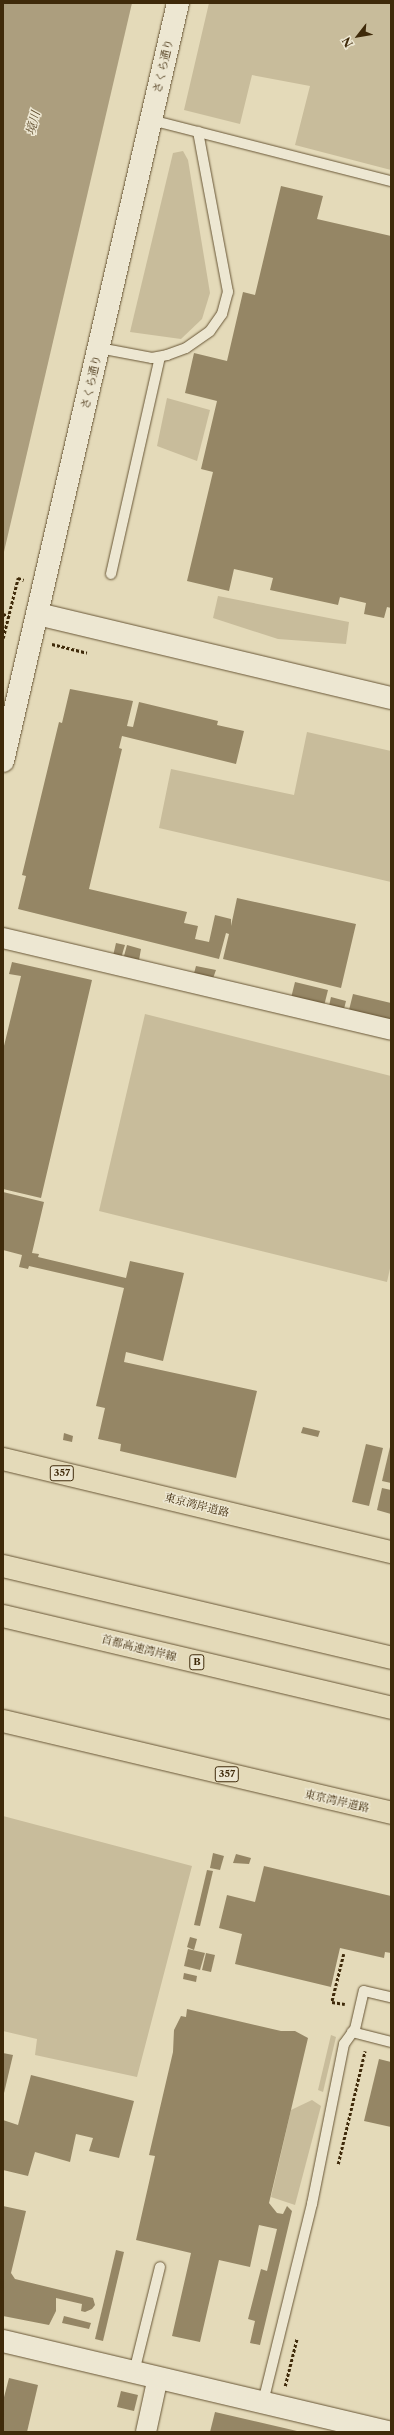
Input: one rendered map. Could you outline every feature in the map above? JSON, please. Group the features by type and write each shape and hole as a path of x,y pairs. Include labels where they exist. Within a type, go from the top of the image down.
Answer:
{"highway":[{"name":"東京湾岸道路","path":"3,1458 391,1552"},
{"path":"3,1566 391,1658"},
{"name":"首都高速湾岸線","path":"3,1616 391,1708"},
{"name":"東京湾岸道路","path":"3,1721 391,1813"}],"street":[{"name":"さくら通り","path":"3,761 178,3"},
{"path":"38,614 391,698"},
{"path":"3,938 391,1030"},
{"path":"3,2341 388,2432"},
{"path":"146,2432 158,2378"}],"lane":[{"path":"151,120 391,181"},
{"path":"99,348 152,358 160,356 186,348 210,331 222,314 228,292 198,132"},
{"path":"111,574 160,356"},
{"path":"263,2402 312,2204 344,2044 352,2032 364,1991 391,1998"},
{"path":"352,2032 391,2042"},
{"path":"134,2372 160,2267"}],"path":[{"path":"3,638 18,578 28,581"},
{"path":"3,614 8,616"},
{"path":"52,644 87,653"}],"shaded area":[{"path":"209,3 391,3 391,170 295,145 310,86 252,75 240,124 184,110"},
{"path":"183,151 188,160 210,293 202,319 181,339 130,332 173,153"},
{"path":"167,398 210,410 197,461 157,446"},
{"path":"218,596 349,622 346,644 278,639 213,618"},
{"path":"307,732 391,751 391,882 159,828 171,769 294,795"},
{"path":"145,1014 391,1076 391,1264 387,1282 99,1211"},
{"path":"3,1816 192,1866 137,2077 35,2055 37,2039 3,2031"},
{"path":"331,2035 336,2037 323,2092 318,2090"},
{"path":"312,2100 321,2106 295,2205 271,2197 291,2110"}],"water":[{"name":"境川","path":"3,3 132,3 3,556"}],"building":[{"path":"281,186 323,196 317,219 391,236 391,608 387,607 384,618 364,614 366,603 340,597 338,605 270,590 273,578 234,569 229,591 187,581 213,472 201,469 217,401 185,393 194,353 227,361 243,292 255,295"},
{"path":"70,689 133,701 127,726 133,727 139,702 218,721 217,725 244,731 236,764 122,736 119,748 122,749 89,889 187,912 184,923 198,926 195,939 209,942 215,915 231,919 231,926 237,898 356,924 341,988 223,959 229,934 226,933 219,959 18,909 26,876 22,875 59,722 62,723"},
{"path":"116,943 125,945 121,958 113,956"},
{"path":"127,945 141,949 139,960 124,956"},
{"path":"12,962 92,980 41,1198 3,1189 3,1050 21,976 9,974"},
{"path":"196,966 216,970 212,981 193,977"},
{"path":"295,982 328,990 324,1006 291,998"},
{"path":"353,994 391,1003 391,1020 349,1010"},
{"path":"331,997 346,1001 344,1009 329,1006"},
{"path":"3,1192 44,1202 32,1253 39,1254 38,1257 126,1278 130,1261 184,1273 163,1361 126,1352 124,1362 257,1391 236,1478 120,1451 121,1444 98,1439 105,1408 96,1406 124,1288 29,1266 28,1269 19,1267 22,1255 3,1250"},
{"path":"303,1427 320,1431 318,1437 301,1433"},
{"path":"64,1433 73,1436 72,1442 63,1440"},
{"path":"366,1444 383,1448 369,1506 352,1502"},
{"path":"391,1447 391,1483 382,1481"},
{"path":"382,1488 391,1490 391,1514 377,1510"},
{"path":"213,1853 224,1856 220,1870 210,1868"},
{"path":"236,1854 251,1858 249,1864 233,1863"},
{"path":"264,1866 391,1896 391,1953 385,1952 384,1958 340,1948 331,1987 235,1964 242,1934 219,1928 227,1895 255,1902"},
{"path":"207,1870 213,1871 200,1926 194,1925"},
{"path":"190,1937 197,1939 194,1950 187,1947"},
{"path":"188,1949 205,1953 200,1970 184,1966"},
{"path":"206,1953 215,1955 211,1972 202,1970"},
{"path":"184,1973 197,1976 196,1982 183,1979"},
{"path":"187,2009 281,2031 295,2031 308,2038 269,2203 277,2213 283,2214 287,2206 292,2211 260,2345 250,2343 255,2321 248,2319 261,2269 267,2271 277,2229 259,2225 250,2267 219,2260 200,2342 172,2336 191,2253 136,2240 155,2156 149,2155 173,2052 174,2030 181,2016 186,2017"},
{"path":"3,2053 13,2055 4,2093 3,2093"},
{"path":"379,2059 391,2062 391,2127 364,2121"},
{"path":"31,2075 134,2101 119,2158 89,2151 93,2138 76,2134 70,2162 35,2152 28,2176 3,2170 3,2120 18,2125"},
{"path":"3,2206 26,2211 11,2273 15,2279 93,2298 95,2305 92,2309 85,2312 81,2311 82,2304 56,2298 56,2311 49,2325 3,2316"},
{"path":"116,2250 124,2252 103,2341 95,2339"},
{"path":"64,2316 91,2323 89,2329 62,2323"},
{"path":"9,2378 38,2385 27,2432 3,2432 3,2401"},
{"path":"121,2391 138,2395 134,2411 117,2407"},
{"path":"215,2412 297,2431 297,2432 210,2432"}]}
